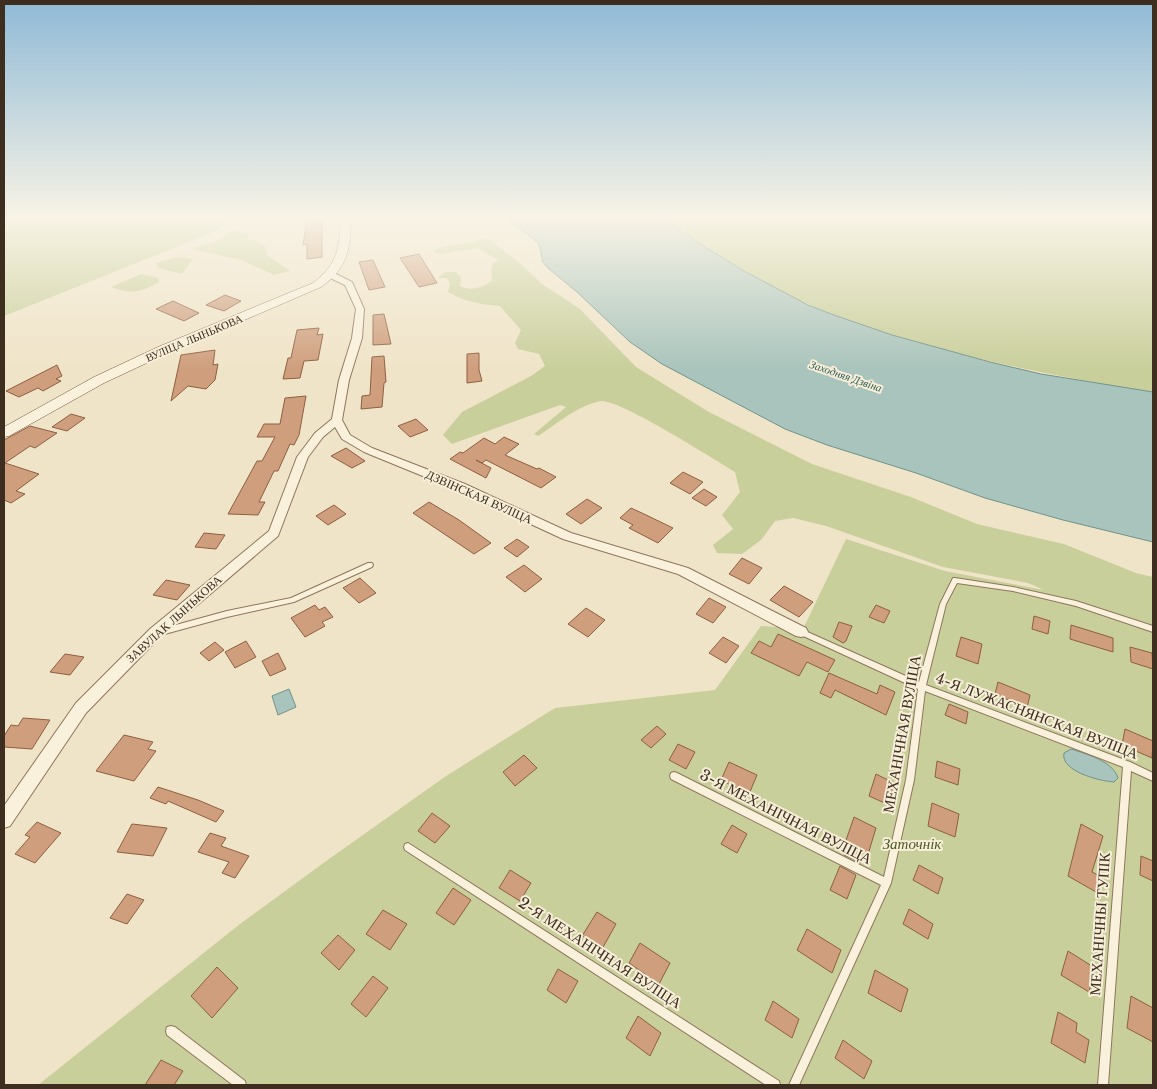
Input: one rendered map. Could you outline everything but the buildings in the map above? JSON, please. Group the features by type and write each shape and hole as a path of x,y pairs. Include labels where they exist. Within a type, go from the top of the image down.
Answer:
{"street":[{"path":"336,268 331,276 349,284 360,309 357,338 344,380 337,420"},
{"name":"ВУЛІЦА ЛЫНЬКОВА","path":"4,433 107,377 163,350 295,295 331,276"},
{"name":"ДЗВІНСКАЯ ВУЛІЦА","path":"337,420 346,437 368,450 461,487 567,536 683,571 801,632"},
{"name":"ЗАВУЛАК ЛЫНЬКОВА","path":"4,820 81,708 155,634 274,533 283,514 289,488 304,454 319,434 337,420"}],"lane":[{"path":"155,634 227,614 292,600 370,565"},
{"name":"МЕХАНІЧНАЯ ВУЛІЦА","path":"794,1085 887,884 910,780 922,687 943,604 955,580 1014,589 1067,602 1153,630"},
{"name":"4-Я ЛУЖАСНЯНСКАЯ ВУЛІЦА","path":"801,632 922,687 1127,764 1153,777"},
{"name":"МЕХАНІЧНЫ ТУПІК","path":"1103,1085 1127,764"},
{"name":"3-Я МЕХАНІЧНАЯ ВУЛІЦА","path":"674,776 887,884"},
{"name":"2-Я МЕХАНІЧНАЯ ВУЛІЦА","path":"408,847 775,1085"},
{"path":"171,1031 241,1085"}],"green space":[{"path":"4,268 124,268 4,316"},
{"path":"158,268 187,268 182,274"},
{"path":"258,268 286,268 290,271 274,275"},
{"name":"Заточнік","path":"491,268 525,268 542,284 580,309 636,367 709,412 812,464 911,497 977,524 1064,544 1136,573 1153,577 1153,1085 38,1085 240,924 329,859 446,776 555,708 715,690 761,626 803,629 846,539 945,571 1044,590 1028,583 943,567 826,526 793,518 775,521 761,540 742,554 717,553 713,545 733,529 722,515 740,492 735,472 646,419 611,403 601,401 584,406 538,436 534,434 566,407 560,405 452,444 443,435 462,412 531,376 545,366 539,354 518,349 515,343 521,330 500,306 473,302 461,298 448,292 450,284 447,278 438,278 445,272 456,272 461,277 460,286 469,289 481,287 492,281"},
{"path":"739,268 1153,268 1153,392 1002,364 912,341 872,329 821,310"},
{"path":"141,274 158,278 159,282 135,291 124,291 111,287"}],"water":[{"name":"Заходняя Дзвіна","path":"548,268 739,268 808,305 892,335 1041,374 1153,392 1153,542 1063,520 985,498 785,429 662,364 630,342 577,292"},
{"path":"289,689 296,707 278,715 272,696"},
{"path":"1071,749 1105,763 1111,767 1118,778 1114,782 1107,781 1074,770 1064,759 1064,753"}]}
